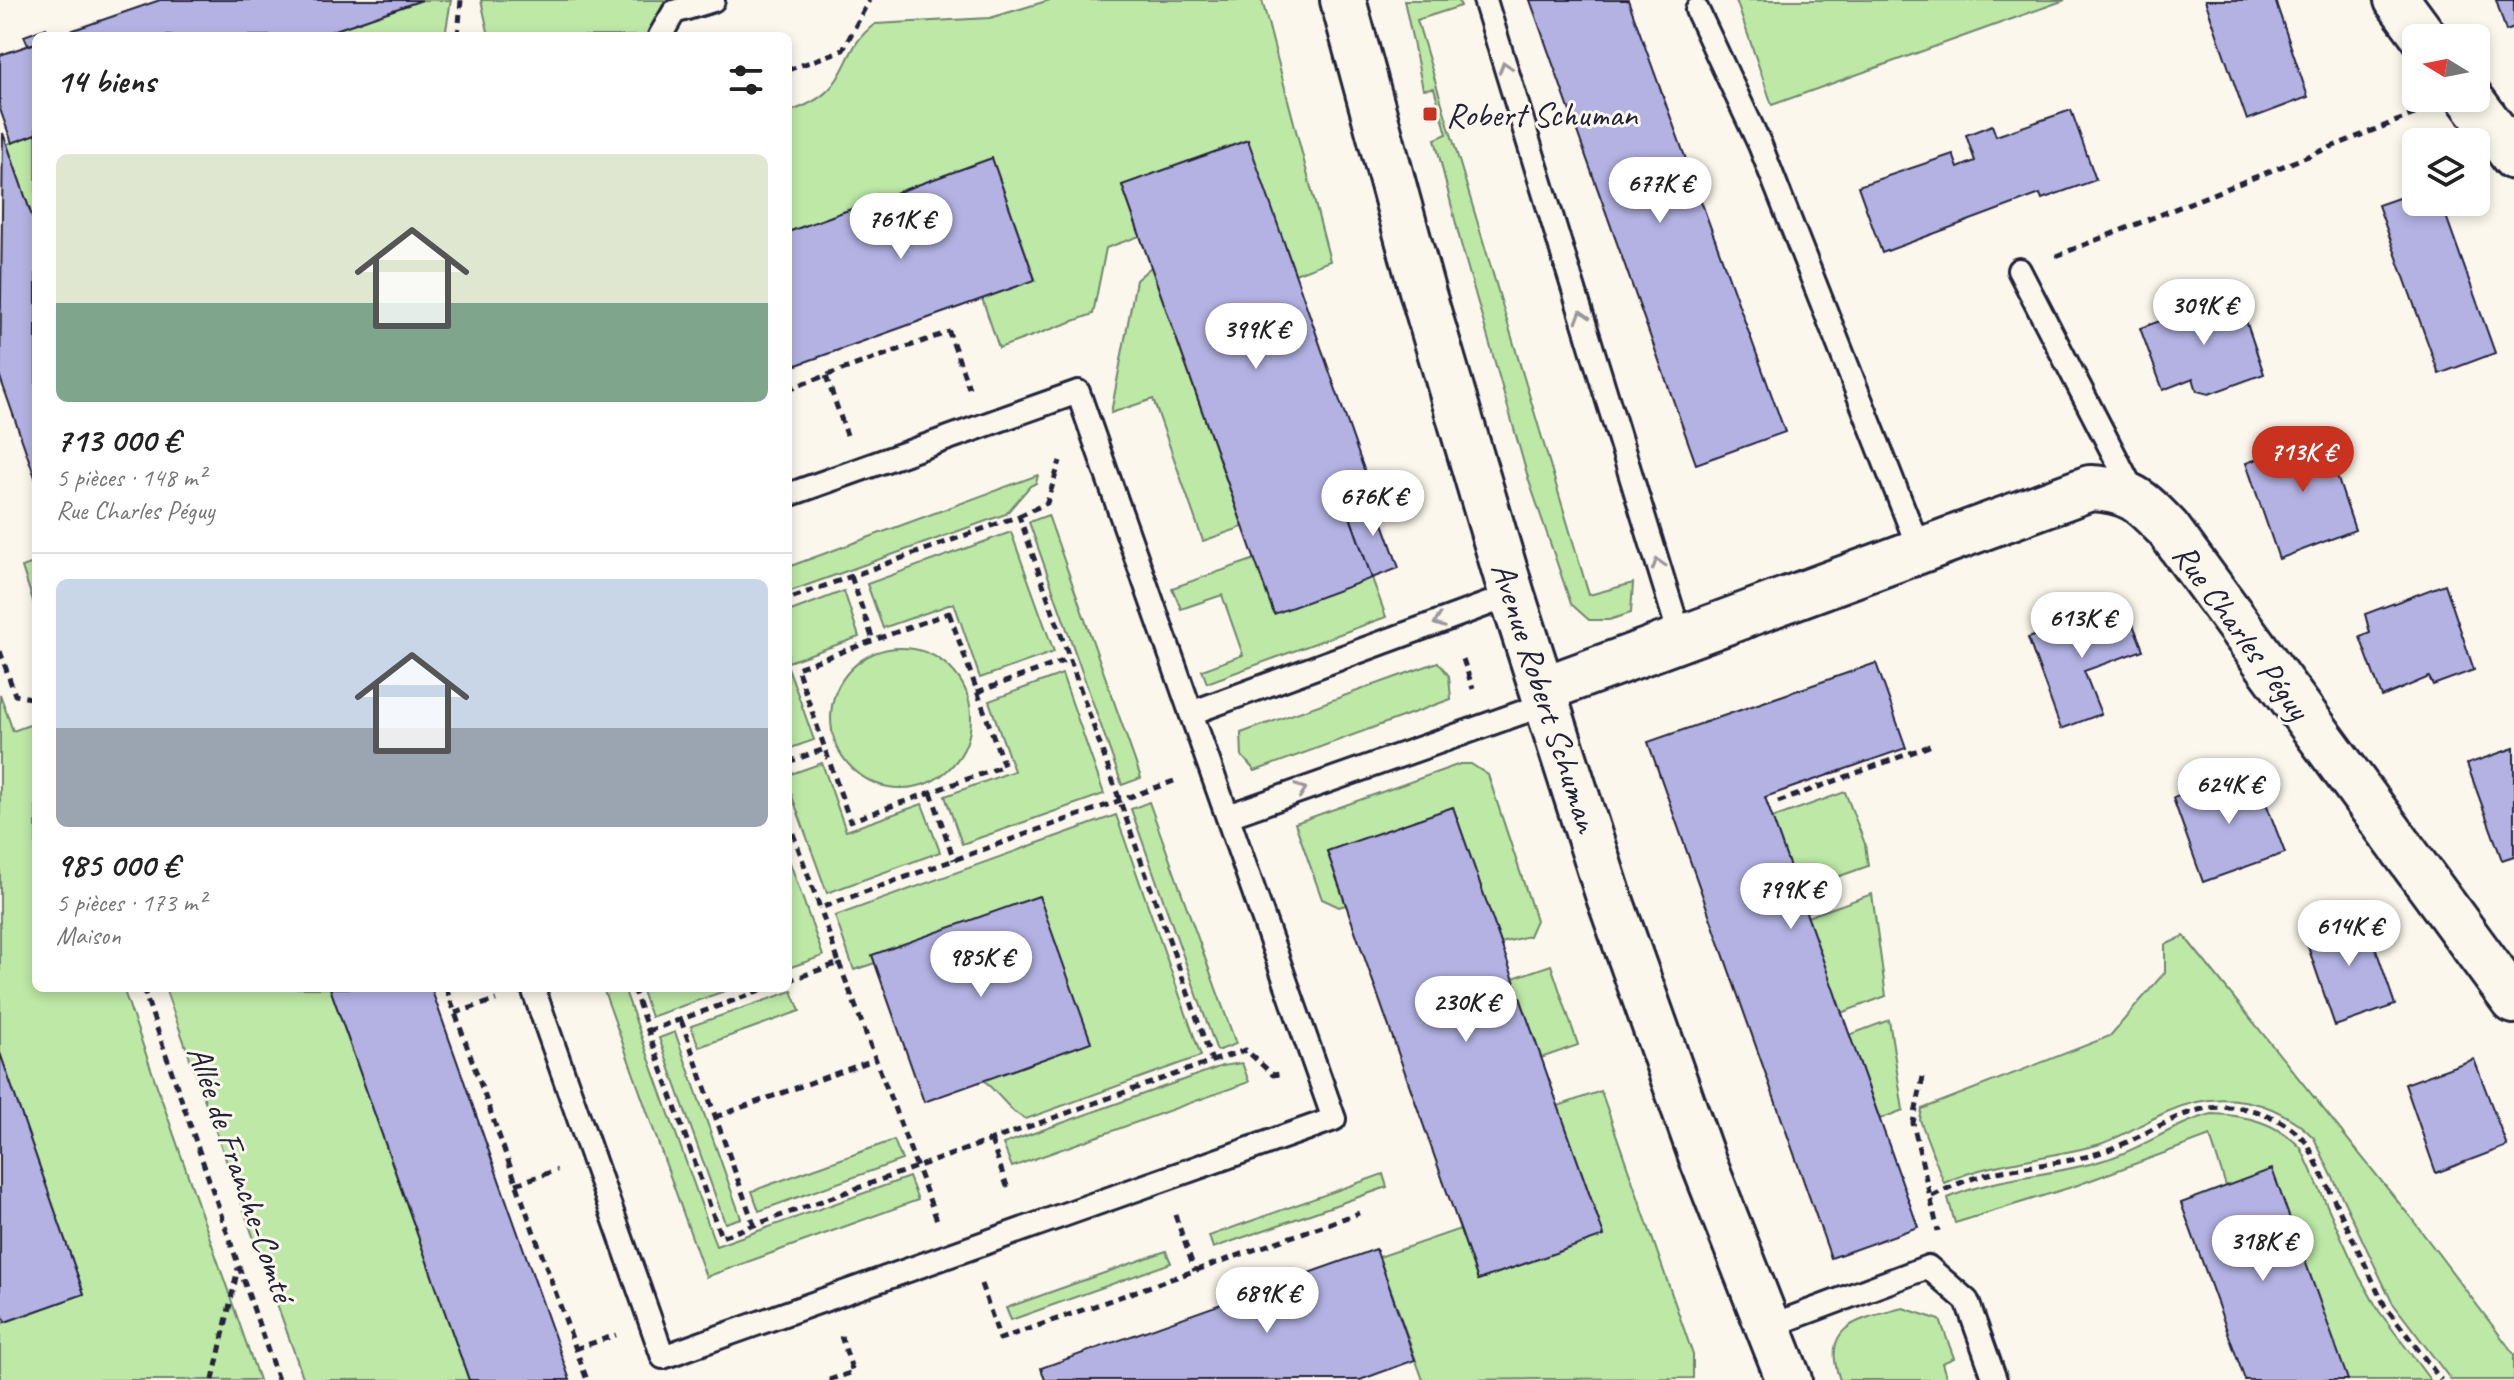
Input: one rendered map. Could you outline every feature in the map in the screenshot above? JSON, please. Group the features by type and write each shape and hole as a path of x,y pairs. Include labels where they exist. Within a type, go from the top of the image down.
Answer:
{"street":[{"name":"Avenue Robert Schuman","path":"1343,0 1423,294 1512,595 1613,909 1703,1161 1789,1380"},
{"path":"2397,0 2415,24"},
{"path":"2480,112 2514,157"},
{"path":"1546,696 1681,639 2090,488 2113,489 2136,496"},
{"name":"Rue Charles Péguy","path":"2136,496 2168,529 2514,1001"}],"lane":[{"path":"662,32 674,12 713,0"},
{"path":"1485,0 1681,639"},
{"path":"1697,10 1760,145 1920,551"},
{"name":"Rue Charles Péguy","path":"2019,270 2136,496"},
{"path":"534,992 663,1357 1334,1119 1078,392 792,494"},
{"path":"1191,713 1512,595"},
{"path":"1228,816 1546,696"},
{"path":"1770,1326 1928,1267 1967,1301 1995,1380"}],"path":[{"path":"458,32 461,0"},
{"path":"792,69 843,50 869,0"},
{"path":"2049,259 2418,112"},
{"path":"792,388 949,332 983,427"},
{"path":"826,376 859,470"},
{"path":"792,598 1019,516 1047,503 1063,453 1095,440"},
{"path":"1019,516 1212,1061"},
{"path":"851,576 873,640"},
{"path":"949,613 1004,766 850,821 797,668 873,640 949,613"},
{"path":"0,651 15,695 32,698"},
{"path":"977,692 1069,659"},
{"path":"1463,659 1474,692"},
{"path":"1778,802 1932,745"},
{"path":"792,760 825,748"},
{"path":"820,908 1211,768"},
{"path":"931,792 954,860"},
{"path":"792,831 916,1166 1000,1339 1359,1213"},
{"path":"792,980 839,963"},
{"name":"Allée de Franche-Comté","path":"144,992 278,1380"},
{"path":"447,992 587,1380"},
{"path":"634,992 721,1237 1246,1050 1273,1075 1315,1064"},
{"path":"648,1031 758,992"},
{"path":"681,1020 754,1225"},
{"path":"715,1117 876,1059"},
{"path":"1923,1077 1913,1123 1939,1226 1928,1267"},
{"path":"1932,1196 1972,1178 2047,1166 2105,1152 2192,1110 2228,1106 2267,1114 2292,1127 2312,1151 2385,1306 2441,1380"},
{"path":"991,1140 1023,1230"},
{"path":"1162,1180 1195,1271"},
{"path":"213,1380 238,1266"},
{"path":"829,1299 853,1372 829,1380"}],"green space":[{"path":"422,0 451,0 446,32 330,32"},
{"path":"481,0 665,0 651,32 488,32"},
{"path":"1050,0 1262,0 1330,261 1295,274 1247,140 1122,185 1140,236 1106,248 1093,314 999,348 982,298 1035,279 992,158 792,231 792,110 810,103 835,83 854,47 875,24 990,18"},
{"path":"1404,0 1458,0 1461,6 1417,20 1589,595 1633,583 1631,613 1609,620 1589,620 1571,604 1529,481 1461,244 1435,139 1447,134 1434,88 1423,89"},
{"path":"1736,0 2065,0 1772,105"},
{"path":"32,135 32,216 7,144"},
{"path":"1151,267 1243,527 1203,541 1153,399 1111,413 1136,280"},
{"path":"1038,475 1036,483 1006,514 792,591 792,566"},
{"path":"1048,515 1141,778 1122,785 1029,522"},
{"path":"1011,532 1054,652 980,678 954,603 883,628 867,584"},
{"path":"1255,559 1372,578 1386,617 1207,683 1202,670 1243,655 1222,595 1181,609 1172,588"},
{"path":"32,563 32,598 22,567"},
{"path":"844,591 859,637 792,661 792,610"},
{"path":"901,648 928,654 950,669 965,691 971,718 965,745 950,767 928,782 901,788 874,782 852,767 837,745 831,718 837,691 852,669 874,654"},
{"path":"1438,662 1449,676 1451,699 1255,771 1242,756 1241,733"},
{"path":"1062,674 1104,794 962,844 945,796 1014,771 989,701"},
{"path":"792,678 814,740 792,748"},
{"path":"0,694 13,731 32,724 32,992 124,992 259,1380 0,1380 0,1324 84,1294 0,1053"},
{"path":"822,763 846,831 922,804 940,852 827,893 792,796 792,774"},
{"path":"1460,764 1471,764 1488,775 1536,920 1529,936 1501,943 1453,807 1327,851 1346,905 1339,907 1322,899 1295,823"},
{"path":"1845,792 1865,844 1868,866 1798,891 1772,818"},
{"path":"1149,802 1236,1044 1217,1051 1131,809"},
{"path":"1116,815 1201,1056 1026,1119 1014,1112 984,1080 1090,1042 1039,896 873,955 875,963 854,970 835,916"},
{"path":"792,868 823,956 792,967"},
{"path":"1872,894 1886,996 1841,1013 1807,917"},
{"path":"2184,936 2412,1219 2514,1354 2514,1380 2451,1380 2392,1302 2314,1138 2299,1124 2264,1106 2227,1099 2188,1104 2097,1145 2000,1165 1944,1183 1920,1120 1922,1109 2110,1036 2165,972 2165,945"},
{"path":"1551,965 1578,1045 1541,1058 1513,978"},
{"path":"792,991 800,1011 699,1047 691,1026"},
{"path":"166,992 331,992 469,1380 304,1380"},
{"path":"604,992 625,992 716,1246 909,1177 918,1200 706,1277"},
{"path":"642,992 722,992 651,1017"},
{"path":"1889,1020 1903,1110 1880,1119 1849,1035"},
{"path":"675,1032 741,1218 725,1223 659,1038"},
{"path":"1242,1063 1249,1082 1012,1167 1003,1144 1222,1066"},
{"path":"1601,1091 1693,1355 1693,1378 1423,1380 1379,1257 1460,1229 1478,1280 1604,1235 1558,1106"},
{"path":"2212,1114 2261,1122 2282,1132 2301,1148 2359,1276 2379,1311 2430,1380 2348,1380 2226,1186 2210,1136 2075,1186 1955,1223 1948,1198 1986,1185 2104,1160"},
{"path":"894,1140 902,1160 759,1211 752,1191"},
{"path":"1383,1174 1387,1187 1213,1248 1209,1236"},
{"path":"1166,1251 1171,1263 1011,1320 1006,1308"},
{"path":"1903,1308 1940,1320 1954,1358 1942,1363 1947,1380 1840,1380 1835,1347 1840,1336 1859,1321"}],"building":[{"path":"160,0 422,0 330,32 68,32"},
{"path":"1530,0 1628,0 1785,432 1696,464"},
{"path":"2205,0 2275,0 2308,97 2247,120"},
{"path":"2496,0 2514,0 2514,28 2506,31"},
{"path":"32,33 32,44 28,45 24,36"},
{"path":"32,44 32,136 12,143 0,109 0,55"},
{"path":"2071,110 2096,180 2042,199 2040,194 1882,253 1858,186 1953,154 1958,168 1975,161 1966,135 1992,125 1996,136"},
{"path":"3,133 32,216 32,469 0,377"},
{"path":"1248,140 1374,498 1347,508 1372,578 1274,614 1122,185"},
{"path":"992,158 1035,280 792,367 792,231"},
{"path":"2402,197 2402,216 2446,216 2495,353 2439,374 2378,205"},
{"path":"2237,294 2264,374 2209,394 2197,391 2193,378 2163,390 2140,328"},
{"path":"2336,431 2348,465 2335,470 2355,530 2279,559 2246,463"},
{"path":"1374,498 1399,568 1372,578 1347,508"},
{"path":"2445,584 2474,670 2433,685 2429,677 2382,697 2360,637 2370,633 2365,614"},
{"path":"2125,604 2143,650 2084,671 2101,714 2061,729 2028,638"},
{"path":"1876,663 1906,748 1765,797 1918,1227 1831,1258 1648,742"},
{"path":"2514,748 2514,856 2502,860 2467,764"},
{"path":"2253,769 2285,853 2203,882 2173,798"},
{"path":"1453,807 1604,1236 1478,1280 1327,851"},
{"path":"1039,896 1091,1042 924,1102 872,955"},
{"path":"2363,911 2395,1005 2335,1026 2303,932"},
{"path":"331,992 432,992 570,1380 469,1380"},
{"path":"0,1053 84,1294 5,1322 0,1308"},
{"path":"2474,1059 2507,1146 2436,1173 2405,1084"},
{"path":"2272,1169 2348,1380 2245,1380 2181,1203"},
{"path":"1376,1249 1415,1360 1360,1380 1045,1380 1041,1368"}],"place":[{"name":"Robert Schuman","path":"1430,114"}]}
